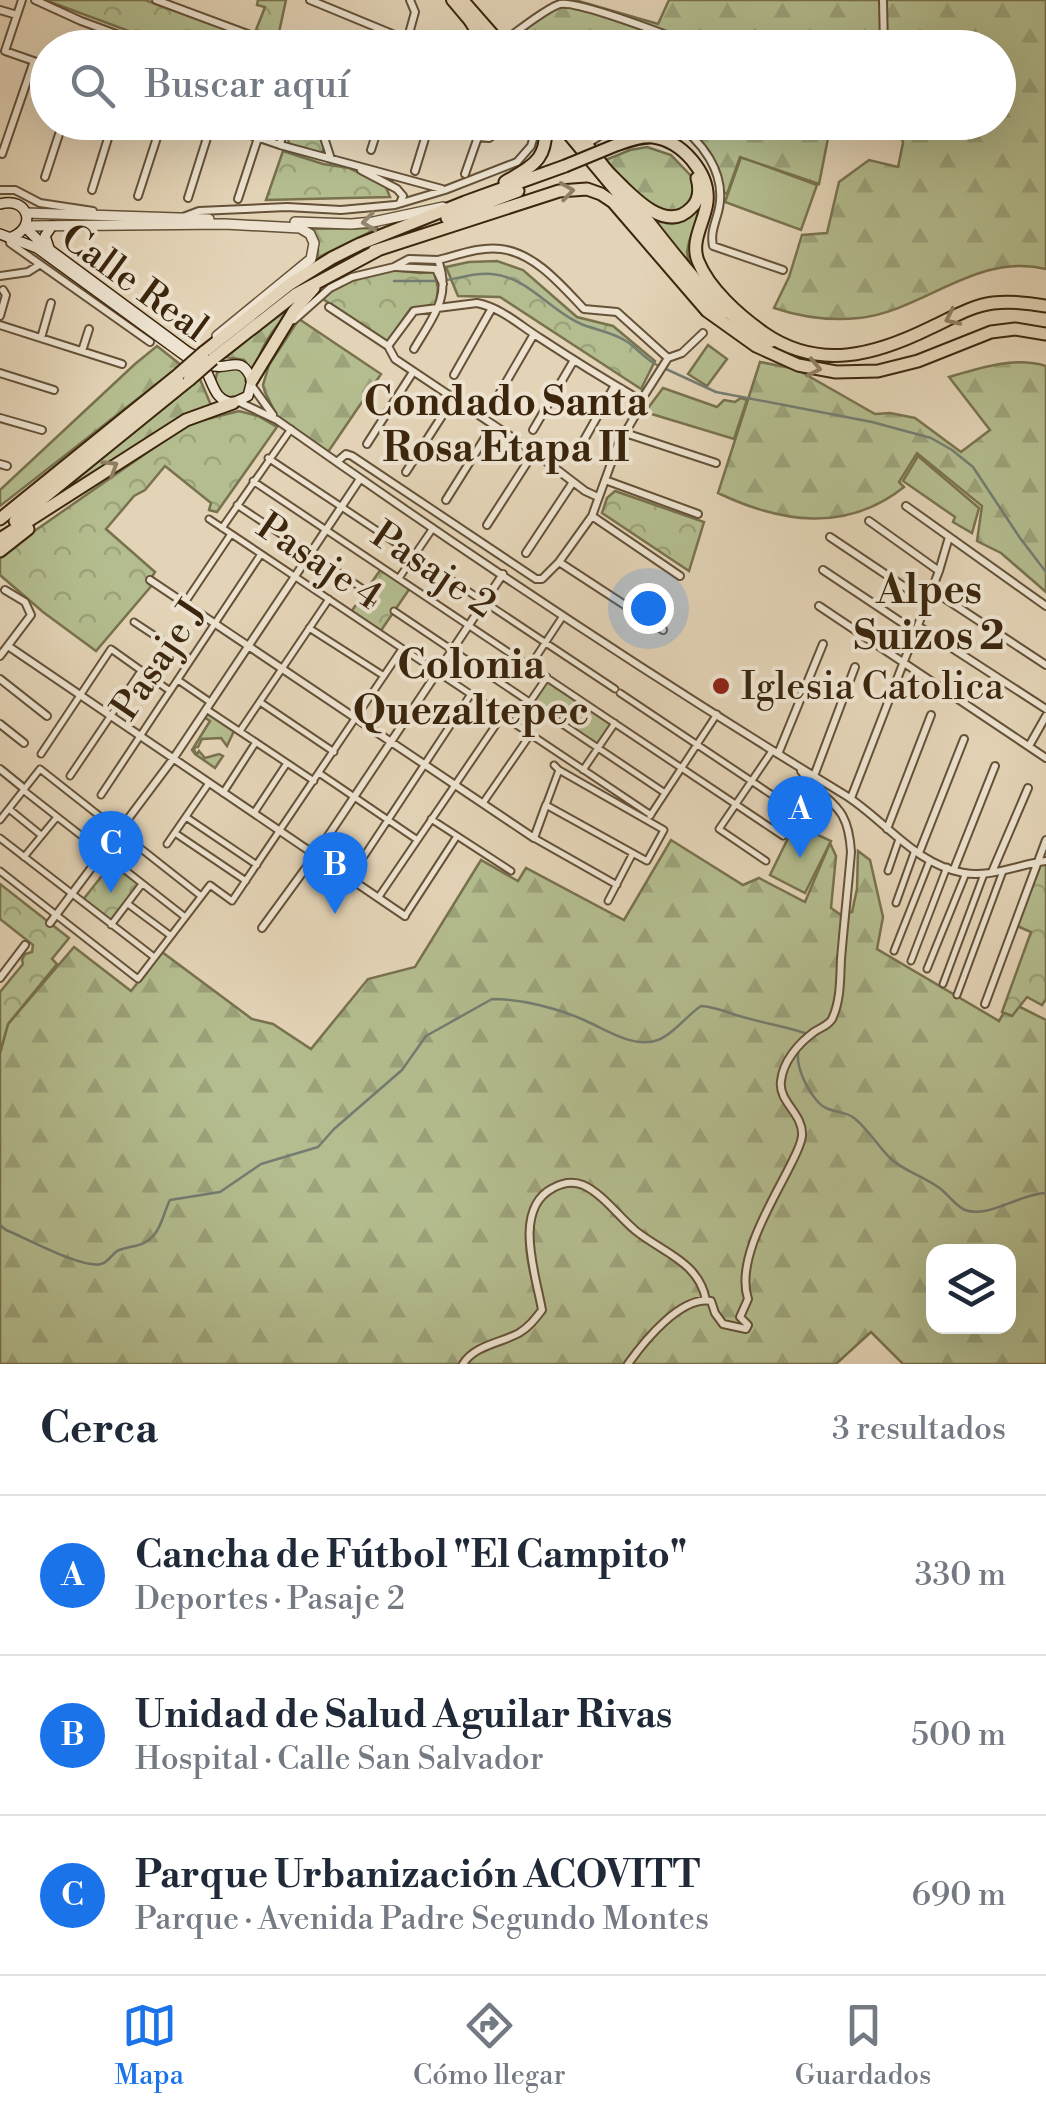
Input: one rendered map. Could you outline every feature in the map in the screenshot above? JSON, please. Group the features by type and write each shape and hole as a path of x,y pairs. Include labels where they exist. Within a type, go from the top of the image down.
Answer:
{"highway":[{"path":"471,22 480,30"},
{"path":"480,196 537,162 545,140"},
{"path":"0,519 288,300 335,271 430,225 632,140"},
{"path":"662,140 694,162 704,179 707,192 695,250 698,261 721,294 748,320 796,350 832,356 874,352 991,303 1046,306"},
{"path":"606,170 656,214 677,216 695,205 699,184 678,155 652,144 617,148"},
{"path":"212,357 290,284 332,258 480,196 567,168"},
{"path":"374,251 547,194 579,188 613,202 706,311 756,346 808,368 878,371 998,330 1046,334"},
{"path":"252,383 307,295 335,271"},
{"path":"0,536 184,377"},
{"path":"0,536 186,420 236,403"},
{"path":"0,551 66,496"}],"main road":[{"path":"452,0 471,22"},
{"path":"462,0 485,30"},
{"path":"573,140 728,325"},
{"path":"585,140 736,321 761,338 796,350"}],"street":[{"path":"22,0 3,53 30,60"},
{"path":"35,0 105,30"},
{"path":"156,0 237,30"},
{"path":"310,0 375,30"},
{"path":"410,0 414,12 410,30"},
{"path":"883,0 884,30"},
{"path":"520,30 550,9 568,2 652,30"},
{"path":"0,10 17,15"},
{"path":"2,154 30,73"},
{"path":"45,177 57,140"},
{"path":"92,190 107,140"},
{"path":"138,196 156,140"},
{"path":"188,198 206,140"},
{"path":"238,198 257,140"},
{"path":"264,140 445,190"},
{"path":"280,145 281,140"},
{"path":"325,140 332,159"},
{"path":"371,150 374,140"},
{"path":"415,171 426,140"},
{"path":"465,174 477,140"},
{"path":"182,218 199,211 395,206 521,159 533,140"},
{"path":"588,144 594,140"},
{"path":"695,140 718,177 720,199 712,229 713,246 783,270"},
{"path":"350,164 401,192"},
{"path":"395,206 402,200 407,178"},
{"path":"0,190 16,190 51,205 119,214"},
{"path":"0,204 16,203 26,213 351,224 465,202"},
{"path":"26,213 20,233 7,236 10,243 150,342"},
{"path":"25,226 225,224 306,230 314,243 311,260 224,329 212,357 213,386"},
{"name":"Calle Real","path":"25,226 50,250 188,352 211,366 212,357 242,366 252,383"},
{"path":"50,250 45,236 52,226"},
{"name":"Calle Real","path":"7,236 37,248 180,351 206,370 218,396 236,403"},
{"path":"394,267 409,259 438,260 490,249 519,253 556,279 584,309 616,312 668,358"},
{"path":"414,349 445,288 438,260"},
{"path":"0,276 28,272 40,265"},
{"path":"282,330 330,288 358,274 394,267 436,269 445,288"},
{"path":"0,316 6,295 3,290"},
{"path":"41,338 51,303"},
{"path":"388,346 414,311 477,304 492,308 640,402"},
{"path":"329,307 388,346 395,359 413,372 598,498"},
{"path":"454,375 492,308"},
{"path":"0,325 122,364"},
{"path":"82,351 89,329"},
{"path":"338,461 346,454 352,456 536,580 542,579 592,516 617,447 668,358 682,354 703,333"},
{"path":"494,403 534,334"},
{"path":"533,430 574,360"},
{"path":"366,444 413,372"},
{"path":"0,373 54,390"},
{"path":"236,403 248,396 252,383"},
{"path":"252,383 277,420"},
{"path":"575,456 615,385"},
{"path":"406,472 454,399"},
{"path":"236,403 277,420 563,616 850,798 930,860 966,874 1042,861"},
{"path":"0,418 42,430"},
{"path":"446,500 493,425"},
{"path":"222,528 291,430"},
{"path":"625,434 716,463"},
{"path":"487,525 534,452"},
{"path":"268,458 799,814"},
{"path":"53,919 172,759 360,478"},
{"path":"605,480 698,514"},
{"name":"Pasaje 2","path":"253,481 783,836"},
{"path":"526,553 573,482"},
{"path":"237,505 366,591"},
{"path":"906,506 1046,606"},
{"path":"592,516 680,576"},
{"name":"Pasaje 4","path":"209,519 649,818"},
{"path":"868,521 939,572"},
{"path":"399,578 433,528"},
{"path":"184,604 231,534"},
{"path":"830,537 927,602"},
{"path":"850,798 950,538"},
{"name":"Pasaje J","path":"101,794 261,554"},
{"path":"559,562 663,630"},
{"path":"823,570 1046,712 1029,746"},
{"path":"264,927 503,574"},
{"path":"150,580 534,838 617,885"},
{"path":"0,656 29,620 30,610 6,590"},
{"path":"932,590 1046,666"},
{"path":"240,731 328,600"},
{"path":"818,606 1046,758"},
{"path":"394,611 665,793"},
{"path":"530,666 563,616"},
{"path":"134,622 191,660"},
{"path":"309,628 384,676"},
{"path":"0,636 80,696 405,916 457,836"},
{"path":"766,861 719,829 775,752 823,644"},
{"path":"0,871 53,919 138,978 210,884 232,901 402,648"},
{"path":"41,754 111,649 170,691"},
{"path":"814,776 856,666"},
{"path":"70,776 141,670"},
{"path":"515,724 547,677"},
{"path":"0,679 47,716"},
{"path":"178,680 240,731 314,781"},
{"path":"349,879 470,694"},
{"path":"260,702 334,752"},
{"path":"649,818 717,714"},
{"path":"887,829 932,715"},
{"path":"378,898 502,716"},
{"path":"583,770 615,723"},
{"path":"0,724 24,743"},
{"path":"483,803 530,734"},
{"path":"896,902 964,739"},
{"path":"223,793 256,742"},
{"path":"254,813 288,763"},
{"path":"630,1363 681,1308 692,1302 712,1301 723,1324 746,1329 748,1324 740,1317 748,1300 754,1243 802,1135 798,1115 788,1105 780,1085 798,1044 829,1024 837,1002 851,852 845,817 797,766"},
{"path":"912,961 995,766"},
{"path":"534,838 556,767 664,830 648,861 546,806"},
{"path":"0,769 184,917"},
{"path":"0,820 40,769 201,896"},
{"path":"319,773 417,840"},
{"path":"168,844 209,784"},
{"path":"943,984 988,872 1028,788"},
{"path":"8,809 42,836"},
{"path":"24,858 56,817"},
{"path":"186,817 257,865"},
{"path":"431,820 512,871"},
{"path":"175,833 246,881"},
{"path":"0,838 154,957"},
{"path":"888,871 899,839"},
{"path":"985,1004 1042,861 1046,840"},
{"path":"608,902 634,853"},
{"path":"894,951 930,860"},
{"path":"957,994 1004,869"},
{"path":"926,970 966,874"},
{"path":"112,925 142,884"},
{"path":"128,904 170,936"},
{"path":"0,978 25,946"},
{"path":"464,1364 469,1356 531,1324 542,1310 529,1241 530,1220 538,1197 570,1182 582,1184 595,1193 639,1234 692,1270 706,1300"}],"green space":[{"path":"45,0 145,0 229,30 126,30"},
{"path":"258,0 286,0 280,30 256,30 265,7 257,5"},
{"path":"575,0 658,24 669,0 1046,0 1046,269 996,268 906,305 859,318 816,318 774,308 802,235 827,233 839,182 869,160 898,167 902,140 1016,140 1016,30 521,30 553,3"},
{"path":"288,140 322,140 324,146 319,154"},
{"path":"697,140 828,140 819,184 740,157 727,194"},
{"path":"647,147 671,155 693,178 694,197 681,210 663,213 603,161"},
{"path":"283,151 349,168 385,185 390,197 266,200"},
{"path":"741,157 817,185 801,230 725,202"},
{"path":"699,206 687,252 690,267 652,221 684,219"},
{"path":"378,228 317,258 317,242 307,229"},
{"path":"497,261 523,270 577,317 613,326 655,361 641,389 500,297 458,296 446,267"},
{"path":"393,270 434,272 438,288 436,305 411,308 387,342 320,297 352,279"},
{"path":"296,299 265,343 254,373 244,360 226,357"},
{"path":"299,319 381,374 328,452 279,420 263,385 269,365"},
{"path":"708,345 727,359 707,386 688,374"},
{"path":"157,346 181,365 0,506 0,490"},
{"path":"760,362 796,369 875,414 915,418 961,452 990,430 949,377 1010,363 1046,366 1046,592 1001,553 977,541 982,506 917,453 899,482 904,487 882,502 836,517 789,516 718,493"},
{"path":"226,367 238,367 250,380 244,396 228,400 214,386 217,373"},
{"path":"199,377 211,405 47,504"},
{"path":"663,388 717,407 724,400 747,400 734,439 645,412"},
{"path":"239,411 277,427 217,512 209,510 211,503 165,466 106,529 155,572 150,580 153,584 96,651 0,575 0,555 188,424"},
{"path":"918,456 979,508 972,533 903,481"},
{"path":"615,491 704,522 689,571 602,513 607,498"},
{"path":"381,569 410,588 380,632 351,612"},
{"path":"547,679 613,724 598,745 532,702"},
{"path":"207,712 234,731 227,746 221,738 202,739 195,747 194,751 205,758 223,756 215,768 195,754 192,750 210,721 204,717"},
{"path":"795,824 831,841 805,893 770,875"},
{"path":"671,840 743,885 759,878 805,902 830,843 836,856 831,908 841,915 852,912 858,851 870,860 883,917 877,949 999,1021 1010,1002 1046,1020 1046,1364 903,1364 871,1332 836,1364 0,1364 0,1053 8,1024 74,947 131,991 162,952 252,1019 273,1024 311,1049 368,979 415,967 481,860 518,881 526,868 624,920"},
{"path":"112,863 140,885 111,923 82,901"},
{"path":"1041,864 1046,864 1046,999 1042,1005 1027,997 1012,1016 1002,1012 1031,932 1017,926"},
{"path":"0,884 69,938 52,959 57,964 8,1024 0,1053 0,992 23,964 25,954 32,952 33,945 0,919"}],"waterway":[{"path":"446,280 480,274 505,276 581,324 626,341 657,365"},
{"path":"394,281 438,281"},
{"path":"666,369 716,392 872,422 931,438 973,467 1046,572"},
{"path":"0,1225 68,1258 104,1263 119,1250 150,1239 170,1200 220,1192 261,1164 318,1147 402,1070 426,1036 492,999 551,1008 639,1042 664,1037 701,1006 796,1030 805,1033 805,1037"},
{"path":"799,1048 803,1077 819,1103 854,1118 895,1163 936,1185 965,1210 994,1209 1046,1193"}],"place":[{"name":"Iglesia Catolica","path":"721,686"},
{"name":"Cancha de Fútbol \"El Campito\"","path":"800,858"},
{"name":"Parque Urbanización ACOVITT","path":"111,893"},
{"name":"Unidad de Salud Aguilar Rivas","path":"335,914"}],"district":[{"name":"Condado Santa Rosa Etapa II","path":"506,424"},
{"name":"Alpes Suizos 2","path":"929,612"},
{"name":"Colonia Quezaltepec","path":"471,687"}]}
